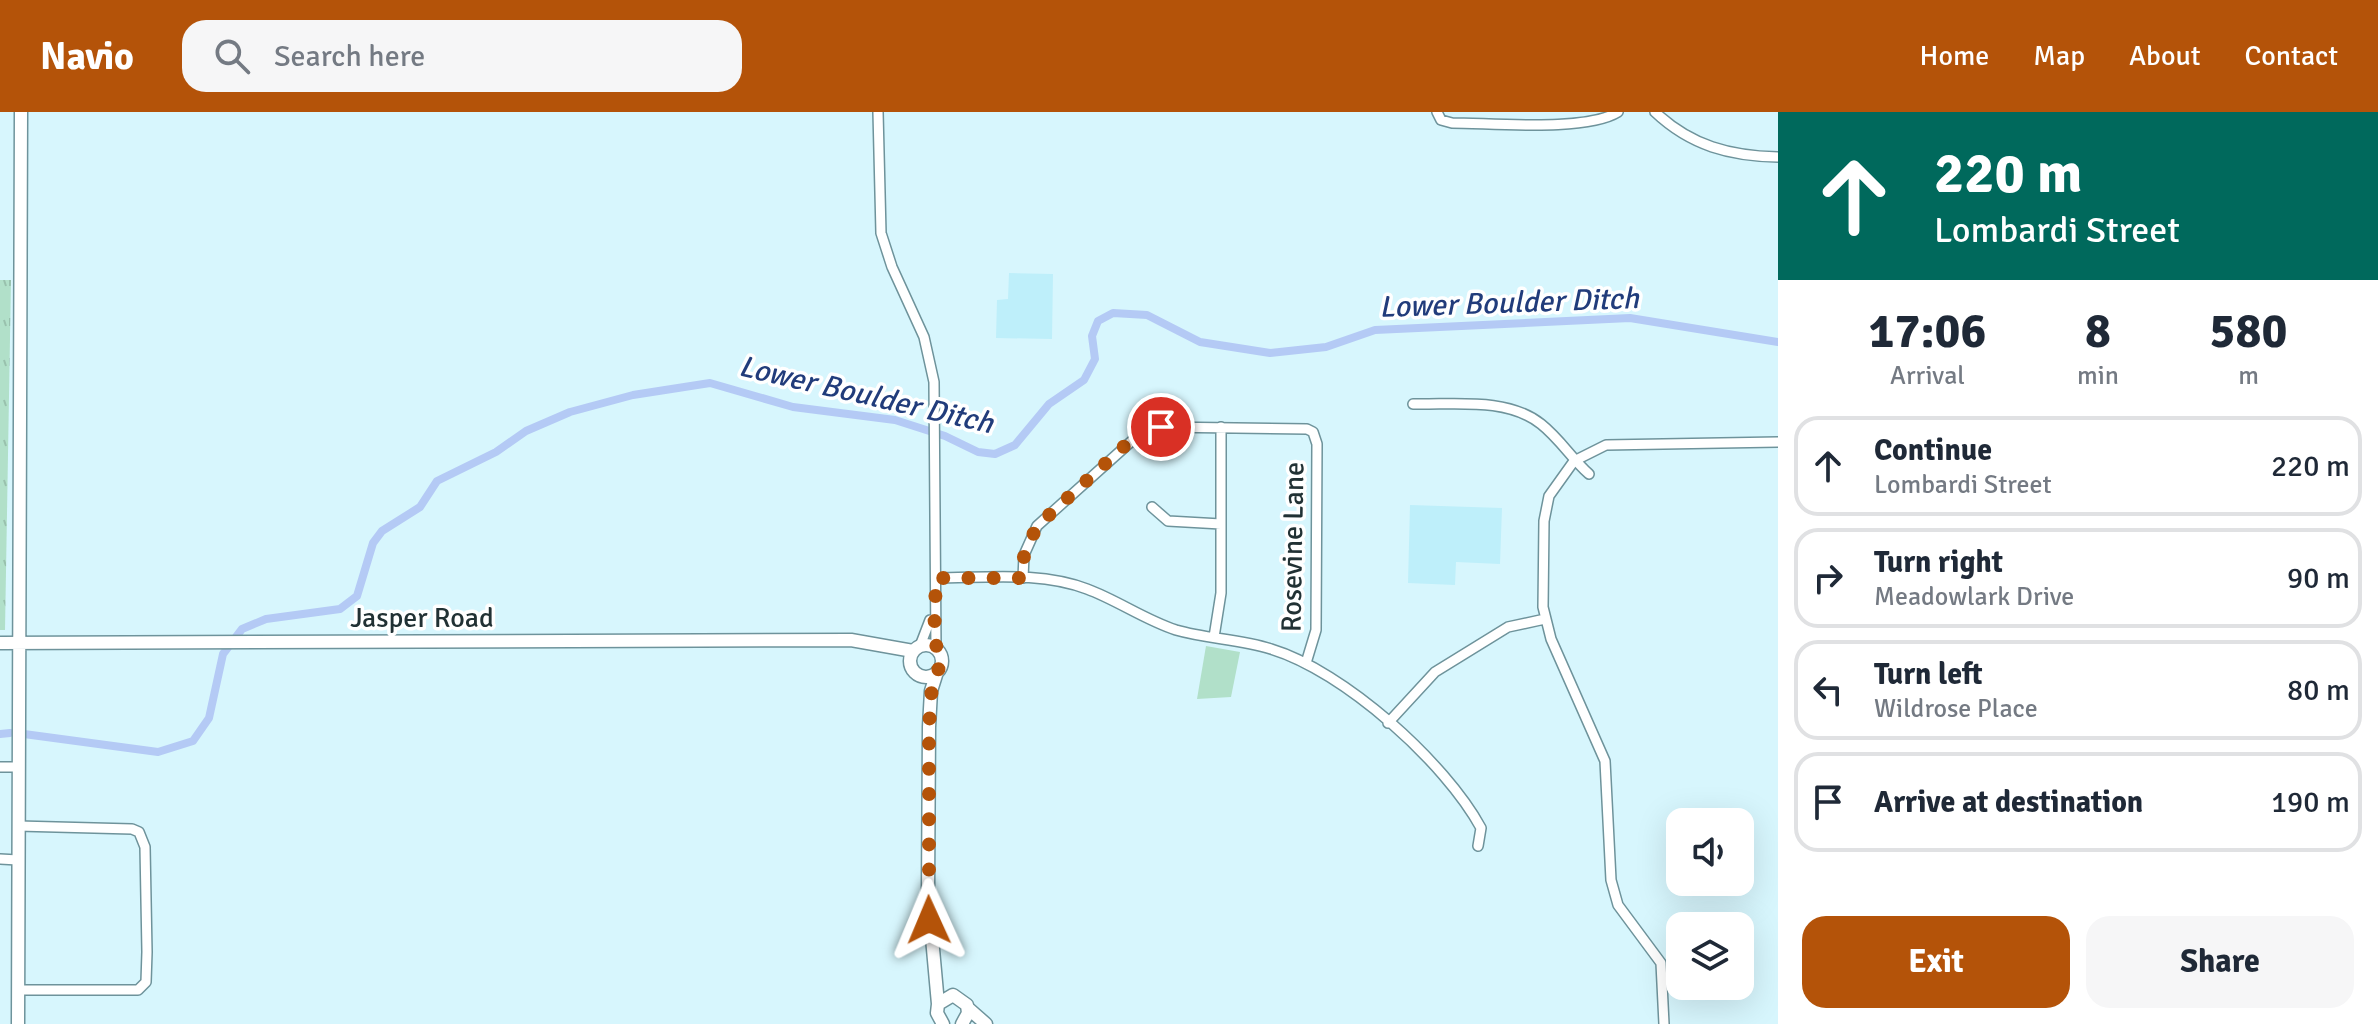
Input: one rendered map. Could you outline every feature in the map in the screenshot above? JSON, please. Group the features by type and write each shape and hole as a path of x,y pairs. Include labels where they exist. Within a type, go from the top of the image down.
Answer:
{"street":[{"path":"18,1024 21,112"},
{"path":"878,112 881,233 892,267 928,349 936,421 936,649 942,660 932,686 929,727 928,894 930,945 936,970 939,1017"},
{"path":"1437,112 1441,120 1452,123 1560,123 1600,120 1618,112"},
{"path":"1655,112 1692,139 1719,152 1778,157"},
{"path":"1413,404 1499,406 1520,411 1543,425 1589,474"},
{"path":"1023,578 1024,555 1037,526 1144,430 1221,427 1221,593 1214,637"},
{"name":"Rosevine Lane","path":"1221,427 1299,427 1313,432 1317,444 1316,630 1306,663"},
{"path":"1664,1024 1661,963 1618,905 1611,880 1605,761 1545,619 1545,508 1560,477 1574,461 1596,448 1619,442 1778,442"},
{"path":"1152,507 1168,521 1221,524"},
{"path":"936,582 1023,578 1059,581 1086,588 1175,630 1271,648 1306,663 1331,677 1435,763 1481,828 1478,846"},
{"path":"929,727 924,687 913,671 916,648 929,629 936,582"},
{"path":"1388,723 1435,672 1508,627 1545,619"},
{"name":"Jasper Road","path":"0,643 866,641 916,648"},
{"name":"Jasper Road","path":"844,642 896,654 913,671"},
{"path":"916,648 936,649"},
{"path":"913,671 925,677 937,672"},
{"path":"0,767 18,767"},
{"path":"18,826 132,829 139,832 145,847 147,918 146,982 138,990 18,990"},
{"path":"0,859 18,860"},
{"path":"936,970 986,1024"},
{"path":"939,1017 945,997 958,996"},
{"path":"962,1024 969,1009"}],"shaded area":[{"path":"1009,273 1053,274 1052,339 996,338 997,300 1008,299"},
{"path":"1410,505 1502,508 1500,564 1456,562 1455,585 1408,583"}],"green space":[{"path":"0,280 11,280 5,630 0,630"},
{"path":"1206,646 1240,652 1231,697 1197,699"}],"waterway":[{"name":"Lower Boulder Ditch","path":"24,734 158,752 193,741 209,718 223,654 242,629 266,619 340,609 357,596 373,543 382,531 420,507 437,481 496,452 526,431 570,412 633,395 710,383 793,407 895,420 945,436 978,452 995,454 1015,445 1049,404 1084,380 1095,359 1092,336 1098,321 1113,313 1147,315 1200,342 1270,353 1326,347 1375,330 1630,318 1778,342"},
{"name":"Lower Boulder Ditch","path":"0,734 10,733"}],"route":[{"path":"929,920 929,727 932,686 942,660 934,640 938,602 936,578 1023,578 1024,555 1037,526 1130,441 1144,430 1161,427"}]}
